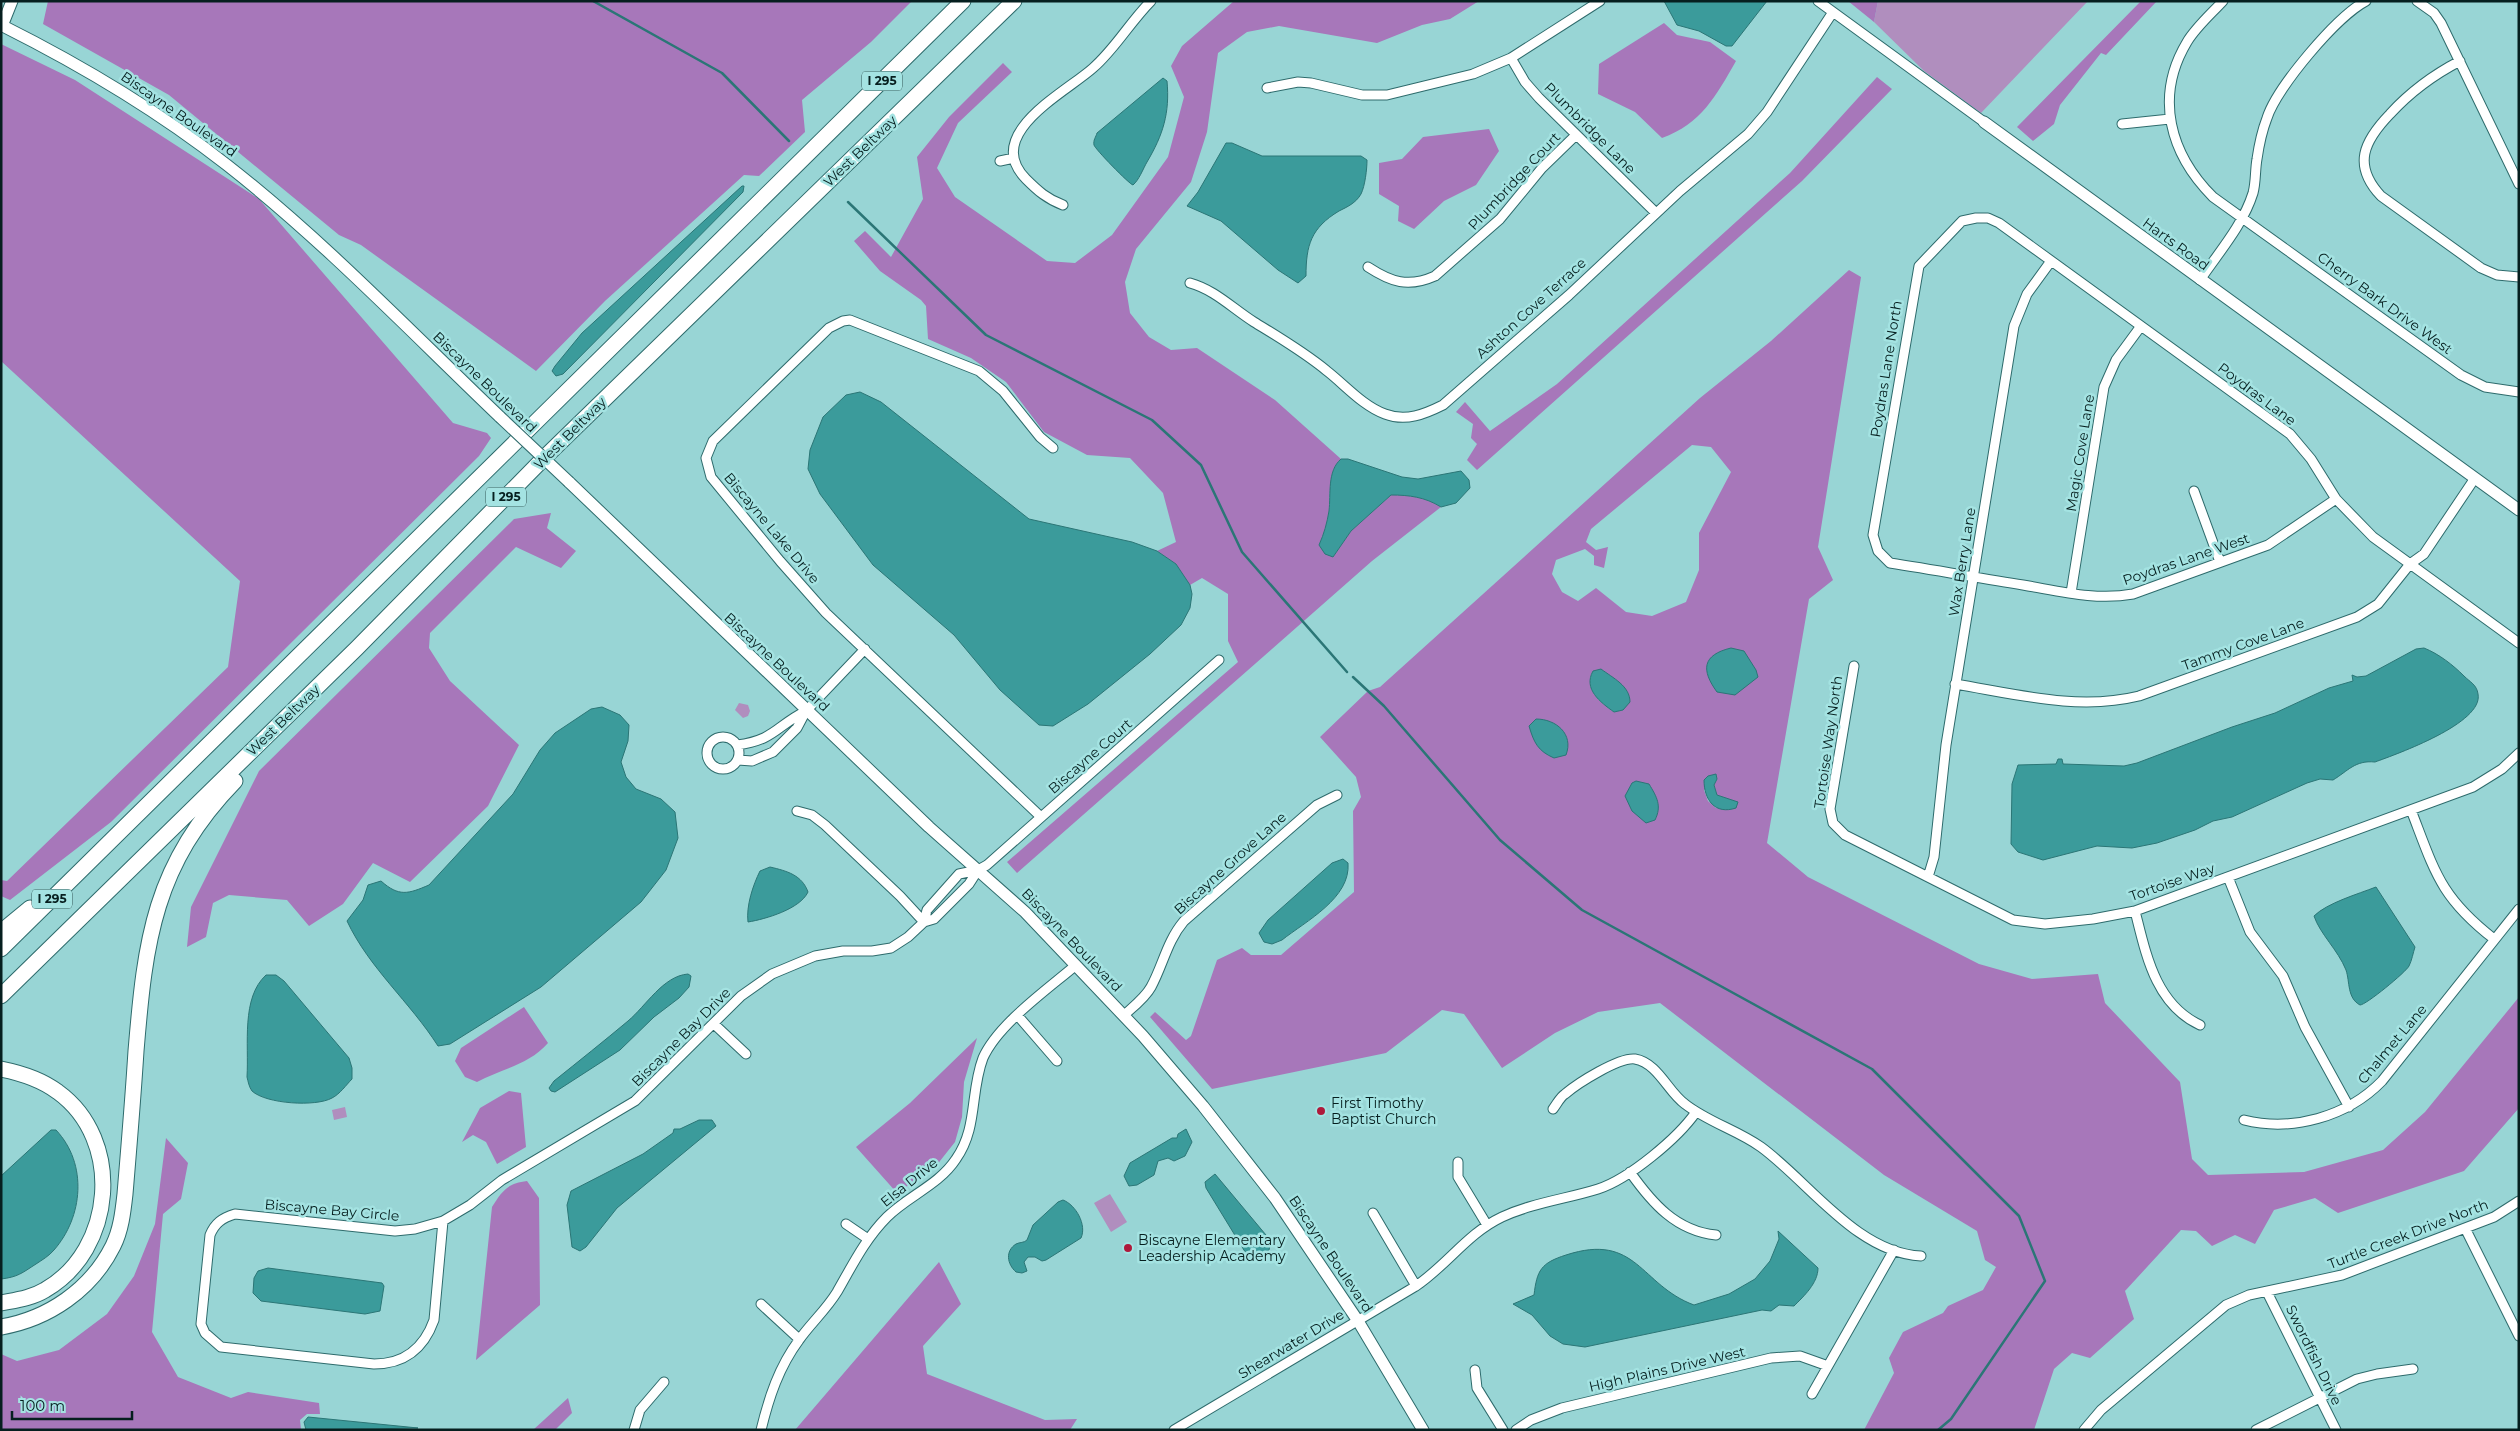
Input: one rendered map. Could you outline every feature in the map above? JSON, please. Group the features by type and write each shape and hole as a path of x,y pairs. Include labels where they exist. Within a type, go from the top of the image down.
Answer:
{"highway":[{"name":"I 295","path":"1,949 963,1"},
{"name":"West Beltway","path":"1,996 357,648 544,458 1014,1"},
{"path":"1,1327 30,1321 69,1299 90,1280 113,1246 122,1219 125,1194 143,971 151,927 160,898 177,860 212,806 307,707 357,648"},
{"path":"1,932 103,850"},
{"path":"1,1069 26,1075 43,1083 58,1092 78,1113 99,1152 104,1197 92,1238 72,1269 45,1290 32,1296 1,1303"}],"street":[{"path":"2,26 12,1"},
{"path":"1063,205 1046,199 1021,174 1014,158 1015,142 1022,128 1044,105 1093,69 1151,1"},
{"path":"1267,88 1298,82 1311,83 1362,95 1387,94 1473,74 1511,58 1600,1"},
{"name":"Harts Road","path":"1818,1 2519,510"},
{"name":"Cherry Bark Drive West","path":"2223,1 2198,27 2180,56 2172,84 2170,119 2176,144 2190,171 2213,197 2461,375 2485,387 2519,392"},
{"path":"2200,280 2243,218 2253,192 2261,136 2267,116 2278,94 2302,62 2350,12 2366,1"},
{"path":"2417,1 2434,13 2460,61 2519,184"},
{"name":"Ashton Cove Terrace","path":"1190,283 1207,288 1254,322 1296,346 1371,406 1385,414 1414,417 1443,404 1569,295 1656,213 1739,143 1758,124 1834,12"},
{"name":"Biscayne Boulevard","path":"2,26 91,72 140,103 227,165 323,248 806,711 914,812 1015,902 1124,1015 1180,1079 1243,1156 1314,1254 1358,1321 1423,1430"},
{"name":"Plumbridge Lane","path":"1511,58 1525,82 1539,98 1656,213"},
{"path":"2460,61 2416,87 2374,130 2367,142 2364,156 2368,178 2381,196 2482,268 2497,275 2519,277"},
{"path":"2122,124 2170,119"},
{"name":"Plumbridge Court","path":"1368,267 1397,282 1422,282 1435,276 1500,219 1536,174 1576,135"},
{"path":"1000,160 1014,158"},
{"name":"Poydras Lane","path":"1976,218 1988,218 1999,223 2290,434 2311,459 2336,499 2373,537 2519,643"},
{"name":"Poydras Lane North","path":"1878,551 1873,534 1916,274 1923,259 1952,229 1962,221 1976,218"},
{"name":"Wax Berry Lane","path":"1928,877 1934,857 1955,684 2014,326 2027,294 2051,261"},
{"name":"Biscayne Lake Drive","path":"1041,817 801,586 711,476 706,458 713,441 829,328 843,320 850,320 979,371 1003,391 1040,436 1053,448"},
{"name":"Magic Cove Lane","path":"2071,593 2104,387 2116,360 2141,326"},
{"name":"Tammy Cove Lane","path":"1955,684 2085,704 2110,702 2139,696 2357,617 2382,600 2410,564 2424,554 2475,478"},
{"path":"2194,491 2220,562"},
{"name":"Poydras Lane West","path":"1878,551 1890,563 2102,598 2133,594 2268,545 2336,499"},
{"path":"738,760 752,761 773,752 797,728 806,711 865,649"},
{"name":"Biscayne Court","path":"978,870 987,865 1220,660"},
{"name":"Tortoise Way North","path":"1833,823 1830,808 1854,666"},
{"path":"737,745 756,743 767,738 789,720 806,711"},
{"path":"719,738 729,738 737,745 738,760 730,768 720,769 711,764 707,754 710,744 719,738"},
{"name":"Tortoise Way","path":"1833,823 1846,835 2000,915 2028,923 2093,920 2135,911 2473,787 2502,769 2519,753"},
{"name":"Biscayne Grove Lane","path":"1124,1015 1143,997 1151,986 1171,939 1184,921 1316,805 1337,795"},
{"path":"2410,810 2430,863 2448,896 2463,913 2494,940"},
{"path":"797,811 812,815 825,825 900,896 924,922"},
{"name":"Biscayne Bay Drive","path":"924,922 927,910 959,874 978,870"},
{"name":"Biscayne Bay Drive","path":"443,1221 470,1205 502,1180 635,1101 753,986 779,970 815,956 843,951 872,951 891,948 908,937 924,922 938,916 969,884 978,870"},
{"path":"2228,877 2250,932 2283,976 2305,1027 2349,1107"},
{"name":"Chalmet Lane","path":"2244,1120 2264,1125 2316,1120 2349,1107 2362,1099 2382,1081 2519,909"},
{"path":"2135,911 2147,959 2158,984 2184,1018 2200,1025"},
{"name":"Elsa Drive","path":"761,1430 770,1394 786,1359 799,1339 825,1310 868,1239 892,1212 942,1176 955,1162 969,1135 978,1076 984,1058 1004,1028 1076,965"},
{"path":"1018,1016 1057,1061"},
{"path":"714,1024 746,1054"},
{"path":"1554,1109 1564,1094 1618,1062 1636,1060 1653,1069 1678,1099 1696,1112 1762,1148 1853,1228 1906,1255 1921,1256"},
{"name":"Shearwater Drive","path":"1179,1428 1429,1278 1461,1246 1487,1226 1518,1211 1600,1188 1630,1172 1677,1135 1696,1112"},
{"path":"1458,1162 1458,1177 1487,1226"},
{"path":"1630,1172 1662,1212 1698,1233 1716,1236"},
{"name":"Turtle Creek Drive North","path":"2084,1430 2101,1410 2215,1313 2238,1300 2342,1275 2494,1216 2519,1201"},
{"path":"1373,1213 1416,1286"},
{"name":"Biscayne Bay Circle","path":"235,1214 396,1231 415,1229 443,1221 434,1320 429,1335 422,1345 400,1360 388,1364 374,1364 220,1346 212,1342 205,1334 200,1314 210,1235 219,1221 235,1214"},
{"path":"846,1224 868,1239"},
{"path":"2465,1228 2519,1336"},
{"path":"1812,1394 1894,1250"},
{"name":"Swordfish Drive","path":"2268,1292 2336,1430"},
{"path":"761,1304 799,1339"},
{"name":"High Plains Drive West","path":"1516,1430 1531,1420 1562,1408 1771,1358 1800,1356 1828,1366"},
{"path":"2256,1430 2356,1379 2413,1369"},
{"path":"1476,1370 1478,1388 1502,1430"},
{"path":"634,1430 640,1410 664,1382"}],"shaded area":[{"path":"48,1 912,1 871,42 802,100 805,132 759,176 744,175 605,301 536,371 361,245 339,235 169,95 43,24"},
{"path":"1234,1 1479,1 1450,19 1422,25 1377,43 1279,26 1247,32 1218,53 1207,132 1191,182 1136,249 1125,282 1130,313 1149,337 1171,350 1197,348 1275,400 1341,459 1334,470 1330,483 1330,504 1324,533 1319,545 1333,557 1351,531 1391,495 1417,497 1441,507 1372,561 1017,873 1007,862 1238,662 1228,641 1228,594 1202,578 1190,585 1176,564 1157,551 1176,542 1163,493 1130,458 1087,455 1044,432 1006,382 971,358 928,339 926,306 921,300 880,271 854,241 865,231 891,257 923,199 917,157 949,117 1003,63 1012,72 958,123 937,168 955,197 1047,261 1075,263 1112,235 1168,157 1184,97 1171,66 1182,46"},
{"path":"1848,1 1878,1 1874,22"},
{"path":"1878,1 2088,1 1981,113 1924,71 1874,22"},
{"path":"2141,1 2157,1 2106,55 2101,53 2060,105 2054,124 2033,141 2017,127"},
{"path":"1664,23 1677,35 1710,42 1736,61 1714,97 1697,117 1676,132 1662,138 1635,112 1598,94 1599,64"},
{"path":"1,44 75,80 259,199 453,423 487,433 491,438 479,456 111,822 10,900 1,896 1,880 7,881 228,667 240,581 1,361"},
{"path":"1877,77 1892,89 1802,181 1477,470 1467,460 1477,444 1471,438 1473,424 1456,412 1465,402 1490,431 1557,384 1790,173"},
{"path":"1489,129 1499,151 1476,185 1444,201 1414,229 1398,221 1399,206 1379,194 1379,163 1402,159 1423,137"},
{"path":"1849,270 1861,277 1818,547 1833,580 1809,599 1767,843 1808,877 1979,964 2032,979 2098,974 2105,1003 2180,1082 2192,1159 2208,1175 2304,1172 2383,1150 2425,1112 2519,997 2519,1108 2464,1171 2338,1213 2315,1198 2274,1210 2255,1244 2235,1235 2212,1246 2196,1231 2181,1230 2125,1291 2134,1319 2090,1358 2072,1353 2054,1369 2034,1430 1864,1430 1894,1373 1889,1358 1903,1332 1943,1313 1948,1306 1983,1290 1996,1267 1985,1260 1977,1231 1884,1175 1660,1003 1598,1012 1555,1033 1502,1068 1464,1014 1442,1010 1386,1053 1212,1089 1150,1017 1155,1012 1186,1040 1191,1036 1217,960 1242,948 1251,955 1281,955 1354,892 1353,811 1361,797 1356,777 1320,737 1368,691 1380,687 1700,398 1771,341","holes":["1692,445 1711,447 1731,472 1699,533 1699,570 1686,602 1652,616 1626,612 1596,588 1578,601 1562,592 1552,574 1556,560 1585,549 1594,556 1594,565 1604,568 1608,547 1596,550 1586,542 1591,529","1593,671 1623,710 1614,712 1603,704 1594,694 1590,678","1717,779 1714,785 1717,795 1727,799 1716,808 1708,801 1704,790"]},
{"path":"551,513 547,528 576,551 561,568 516,547 430,633 429,648 450,681 519,745 488,806 410,882 373,863 343,904 309,926 287,900 229,895 213,903 206,937 187,947 191,907 259,771 514,519"},
{"path":"739,703 748,705 750,711 748,716 743,718 735,710"},
{"path":"524,1007 548,1043 524,1062 477,1082 465,1077 455,1061 461,1048"},
{"path":"977,1038 964,1082 962,1117 955,1142 936,1166 897,1193 856,1147 910,1103"},
{"path":"509,1091 521,1093 526,1147 497,1164 486,1142 473,1135 462,1142 480,1108"},
{"path":"345,1107 347,1117 334,1120 332,1110"},
{"path":"166,1138 188,1163 181,1199 163,1214 152,1332 178,1377 231,1398 248,1392 319,1403 320,1414 307,1414 300,1420 301,1430 1,1430 1,1354 17,1361 59,1350 107,1314 134,1276 155,1224"},
{"path":"527,1181 539,1198 540,1305 476,1360 492,1207 499,1196 510,1186"},
{"path":"1110,1194 1127,1222 1111,1232 1094,1203"},
{"path":"939,1262 961,1304 923,1346 927,1374 1045,1420 1077,1419 1070,1430 795,1430"},
{"path":"568,1398 572,1413 555,1430 533,1430"}],"water":[{"path":"1664,1 1767,1 1732,46 1726,46 1699,31 1677,25"},
{"path":"1163,78 1167,81 1168,93 1164,123 1153,152 1133,185 1100,153 1094,145 1094,140 1097,133"},
{"path":"1226,143 1232,143 1262,156 1361,156 1367,160 1364,187 1361,194 1354,202 1330,217 1316,231 1307,255 1306,276 1298,283 1278,270 1221,221 1187,206 1198,192"},
{"path":"744,186 743,192 563,374 556,376 552,371 555,366 582,333"},
{"path":"860,392 881,402 1029,519 1132,542 1157,551 1176,564 1190,585 1192,594 1190,608 1181,625 1150,654 1088,704 1053,726 1039,725 1000,690 954,635 873,565 820,494 808,469 810,450 823,417 846,395"},
{"path":"1341,459 1348,459 1402,477 1418,479 1461,471 1469,480 1470,488 1456,503 1441,507 1417,497 1391,495 1351,531 1333,557 1325,554 1319,545 1324,533 1330,504 1330,483 1334,470"},
{"path":"1731,648 1744,651 1756,670 1758,677 1735,695 1717,692 1708,677 1707,670 1707,664 1714,655"},
{"path":"2424,648 2430,650 2455,668 2475,686 2478,694 2476,705 2468,716 2419,745 2375,762 2357,764 2333,780 2320,779 2307,783 2232,817 2213,821 2195,830 2157,843 2132,848 2097,846 2043,860 2018,852 2011,844 2012,784 2018,765 2056,764 2058,759 2062,759 2063,764 2124,766 2137,763 2275,713 2329,688 2353,681 2352,675 2357,677 2366,676 2416,649"},
{"path":"1601,669 1620,683 1627,691 1630,702 1623,710 1614,712 1594,694 1590,678 1593,671"},
{"path":"602,707 620,715 629,725 628,741 621,762 626,777 636,789 661,799 675,812 678,838 666,870 641,902 541,987 450,1044 438,1046 378,970 347,921 363,900 368,885 381,881 393,890 409,892 429,885 513,794 540,750 555,733 591,709"},
{"path":"1536,719 1550,722 1561,729 1568,741 1566,755 1554,758 1537,746 1529,726"},
{"path":"1716,774 1717,779 1714,785 1717,795 1738,802 1736,808 1729,810 1717,807 1712,804 1706,794 1704,780 1708,776"},
{"path":"1636,781 1649,784 1654,793 1658,802 1655,820 1646,823 1632,811 1625,796 1632,783"},
{"path":"1343,859 1348,863 1347,876 1335,898 1314,917 1282,940 1272,944 1264,942 1259,933 1268,920 1332,863"},
{"path":"770,867 788,872 798,878 802,881 808,892 798,903 782,912 748,922 749,903 755,883 760,871"},
{"path":"2376,887 2415,947 2409,966 2394,981 2360,1005 2351,994 2343,963 2320,929 2314,916 2335,903"},
{"path":"688,974 691,976 689,987 620,1050 555,1092 551,1091 549,1088 554,1081 635,1015 663,986 679,976"},
{"path":"266,975 276,975 284,981 349,1058 352,1068 352,1079 332,1098 315,1103 291,1103 268,1099 252,1091 247,1077 248,1022 253,996 258,985"},
{"path":"699,1120 712,1120 716,1126 617,1208 586,1247 580,1251 572,1247 567,1205 571,1191 643,1154 673,1133 674,1129 680,1129"},
{"path":"1186,1129 1192,1142 1185,1156 1174,1161 1168,1158 1158,1161 1154,1175 1137,1185 1129,1186 1124,1176 1130,1163 1172,1138 1177,1138 1178,1134"},
{"path":"51,1130 56,1130 66,1144 73,1158 77,1174 76,1206 71,1222 64,1237 48,1256 20,1274 1,1279 1,1176"},
{"path":"1215,1174 1271,1241 1269,1250 1259,1258 1252,1259 1247,1255 1206,1188 1205,1182"},
{"path":"1063,1200 1072,1206 1079,1216 1083,1227 1081,1238 1046,1260 1042,1261 1035,1257 1028,1257 1024,1262 1027,1271 1022,1273 1016,1272 1009,1261 1010,1250 1016,1244 1025,1242 1033,1225 1058,1202"},
{"path":"1778,1231 1818,1268 1813,1284 1794,1306 1779,1305 1771,1311 1762,1310 1585,1347 1563,1344 1550,1336 1532,1315 1513,1304 1534,1295 1539,1273 1551,1261 1566,1255 1590,1250 1608,1250 1623,1255 1661,1286 1694,1305 1729,1294 1755,1279 1770,1261 1779,1239"},
{"path":"268,1268 382,1283 384,1286 380,1311 365,1314 261,1301 253,1293 254,1278 258,1271"},
{"path":"308,1417 418,1428 306,1430 304,1422"}],"waterway":[{"path":"593,1 722,73 789,141"},
{"path":"848,202 986,335 1152,420 1201,465 1242,552 1347,672"},
{"path":"1353,677 1384,706 1500,840 1582,910 1872,1069 2019,1216 2045,1281 1951,1419 1938,1430"}],"place":[{"name":"First Timothy Baptist Church","path":"1321,1111"},
{"name":"Biscayne Elementary Leadership Academy","path":"1128,1248"}]}
